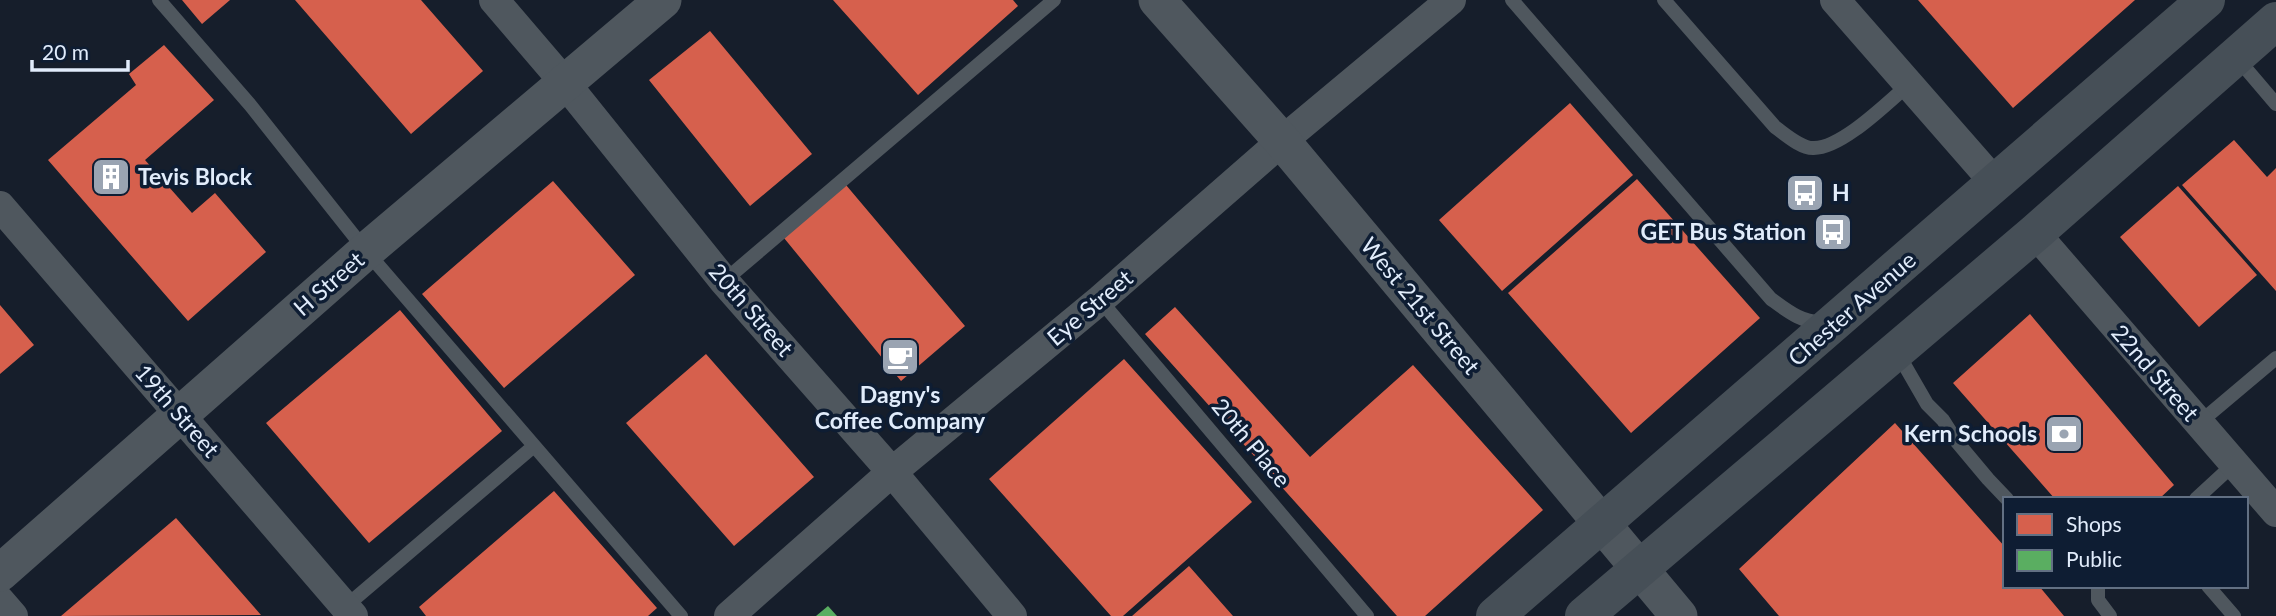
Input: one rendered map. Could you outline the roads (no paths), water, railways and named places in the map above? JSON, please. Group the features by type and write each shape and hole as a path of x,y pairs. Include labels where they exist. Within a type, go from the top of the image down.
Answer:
{"main road":[{"name":"Chester Avenue","path":"1495,616 2206,0"},
{"path":"1584,616 2035,233 2276,21"}],"street":[{"name":"20th Street","path":"494,0 565,83 724,281 892,472 1012,616"},
{"name":"H Street","path":"0,573 366,251 663,0"},
{"name":"West 21st Street","path":"1157,0 1282,141 1679,616"},
{"name":"Eye Street","path":"729,616 892,472 1100,300 1282,141 1451,0"},
{"path":"1839,2 1996,184"},
{"name":"19th Street","path":"0,206 349,611"},
{"name":"22nd Street","path":"2035,233 2276,512"},
{"path":"0,601 13,616"}],"lane":[{"path":"159,0 251,106 366,251 681,616"},
{"path":"724,281 1054,0"},
{"path":"1512,0 1770,299 1793,315 1817,322 1839,320"},
{"path":"1664,0 1775,127 1796,142 1813,148 1832,143 1854,131 1908,85"},
{"path":"2236,57 2276,104"},
{"name":"20th Place","path":"1100,300 1367,616"},
{"path":"1897,351 1927,404 1988,480 2005,497"},
{"path":"2199,424 2276,358"},
{"path":"349,611 534,446"},
{"path":"2198,497 2234,464"},
{"path":"2098,588 2098,600 2110,616"},
{"path":"2210,588 2234,616"}],"place":[{"name":"Tevis Block","path":"111,177"},
{"name":"H","path":"1805,193"},
{"name":"GET Bus Station","path":"1833,232"},
{"name":"Dagny's Coffee Company","path":"900,357"},
{"name":"Kern Schools","path":"2064,434"}]}
